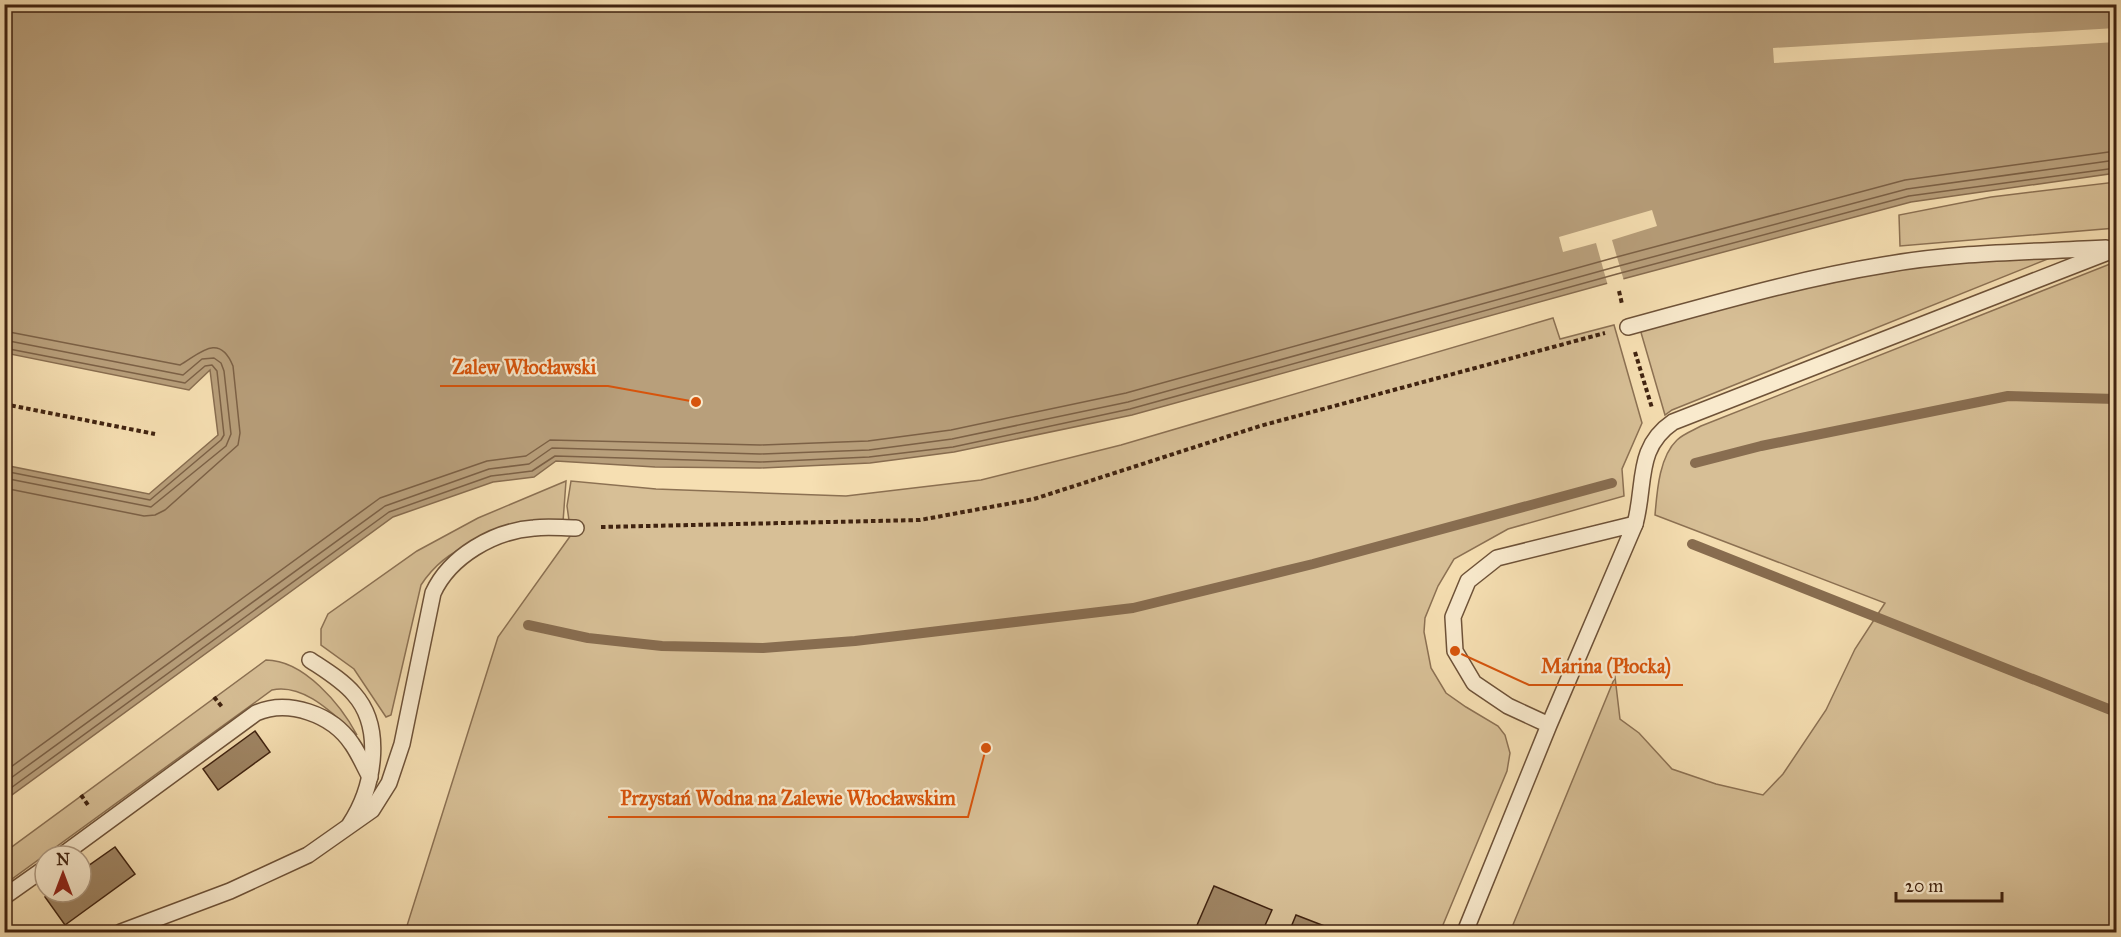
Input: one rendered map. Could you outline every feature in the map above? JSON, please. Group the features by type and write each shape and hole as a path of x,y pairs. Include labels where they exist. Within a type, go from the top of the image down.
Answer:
{"lane":[{"path":"1628,327 1806,279 1885,264 1942,257 2116,248"},
{"path":"1465,933 1549,725 1635,524 1641,503 1642,476 1647,452 1659,432 1674,422 2116,248"},
{"path":"1549,725 1508,706 1474,683 1455,651 1453,617 1468,581 1497,558 1635,524"},
{"path":"121,933 230,891 308,855 372,810 389,783 402,744 433,593 440,577 454,561 507,534 533,528 576,528"},
{"path":"310,660 340,680 355,694 365,710 372,735 370,777 357,813 345,831"},
{"path":"77,844 256,713 270,707 306,711 329,723 351,742 370,777"},
{"path":"4,897 33,876"}],"path":[{"path":"576,528 920,520 1034,499 1260,426 1628,327 1659,432"},
{"path":"4,404 155,434"}],"shaded area":[{"path":"2116,182 2116,228 1900,246 1899,215 1991,197"},
{"path":"2050,258 1672,410 1665,415 1640,329 1795,290 1900,267"},
{"path":"2110,264 2116,264 2116,932 1510,932 1615,677 1620,719 1639,733 1672,769 1716,784 1763,795 1783,774 1826,710 1855,649 1885,603 1655,515 1663,465 1671,447 1677,440 1701,426"},
{"path":"1553,318 1560,339 1614,325 1642,423 1622,469 1624,496 1508,529 1454,559 1438,586 1425,618 1424,632 1431,668 1446,693 1498,726 1505,735 1510,753 1507,771 1440,932 405,932 498,637 571,535 567,506 571,481 656,489 846,496 981,480 1121,445"},
{"path":"566,481 563,522 503,534 466,546 434,568 421,585 391,715 386,717 354,669 321,645 321,629 328,614 417,551 478,518"},
{"path":"266,660 280,662 294,668 320,686 357,735 308,696 284,689 272,690 60,844 33,844 33,864 5,884 5,852"}],"water":[{"path":"5,5 2116,5 2116,173 1911,202 1132,415 954,452 870,463 760,468 655,467 556,461 534,477 493,482 393,517 5,800 4,465 149,494 218,435 210,370 189,390 5,353"}],"pier":[{"path":"2116,28 2116,42 1774,63 1773,48"},
{"path":"1652,210 1657,226 1612,240 1624,281 1608,286 1596,243 1563,252 1559,237"}],"building":[{"path":"255,731 270,752 218,790 203,769"},
{"path":"115,847 135,874 65,925 50,904 93,904 93,863"},
{"path":"1214,886 1272,910 1262,932 1194,932"},
{"path":"1296,915 1340,932 1289,932"}],"waterway":[{"path":"1695,463 1761,446 2008,396 2116,399"},
{"path":"528,625 588,638 662,646 763,648 855,641 1133,608 1313,564 1612,483"},
{"path":"1692,544 2116,712"}],"place":[{"name":"Zalew Włocławski","path":"696,402"},
{"name":"Marina (Płocka)","path":"1455,651"},
{"name":"Przystań Wodna na Zalewie Włocławskim","path":"986,748"}]}
